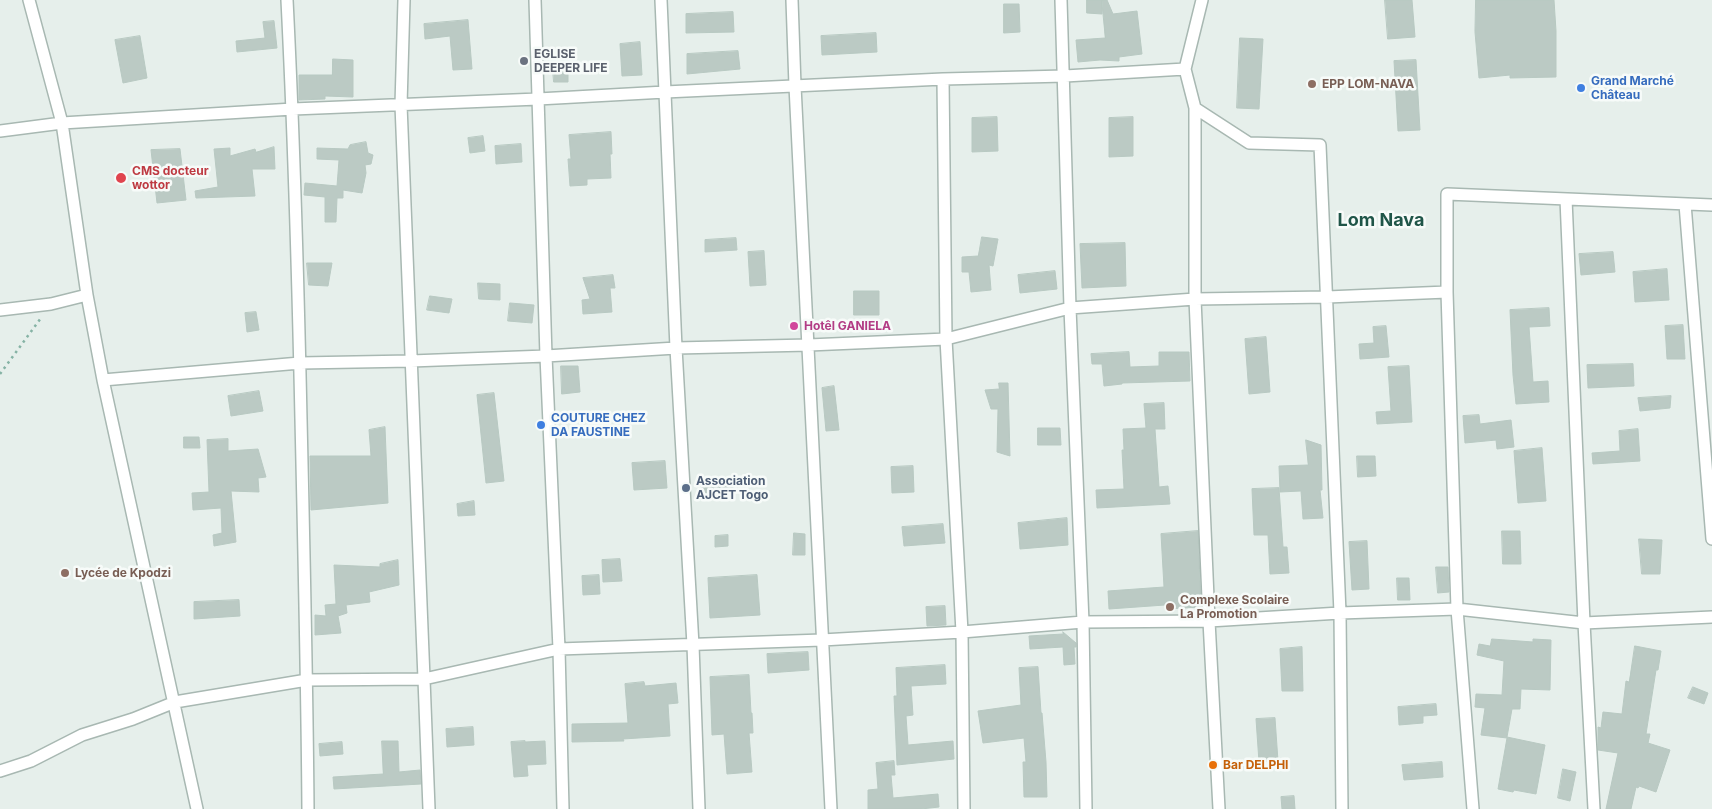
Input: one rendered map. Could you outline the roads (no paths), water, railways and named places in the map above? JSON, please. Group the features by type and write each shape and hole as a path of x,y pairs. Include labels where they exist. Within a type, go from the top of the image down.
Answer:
{"street":[{"path":"29,0 62,123 87,295 103,380 197,809"},
{"path":"286,0 293,109 300,362 308,809"},
{"path":"404,0 401,104 429,809"},
{"path":"535,0 546,356 559,649 563,809"},
{"path":"661,0 676,348 693,645 699,809"},
{"path":"792,0 831,809"},
{"path":"1061,0 1070,308 1083,622 1086,809"},
{"path":"1202,0 1185,68 1195,108 1195,299 1219,809"},
{"path":"0,131 62,123 293,109 943,79 1064,76 1185,68"},
{"path":"943,79 946,339 962,632 964,809"},
{"path":"1195,108 1249,143 1320,145 1340,613 1342,809"},
{"path":"1473,809 1456,609 1447,292 1447,194 1712,205"},
{"path":"1566,199 1594,809"},
{"path":"1686,204 1712,539"},
{"path":"103,380 300,362 411,361 546,356 676,348 946,339 1070,308 1195,299 1327,297 1447,292"},
{"path":"0,310 51,304 87,295"},
{"path":"0,771 31,761 82,735 133,719 175,702 307,680 424,679 559,649 822,640 962,632 1083,622 1209,621 1340,613 1456,609 1584,623 1712,617"}],"place":[{"name":"EGLISE DEEPER LIFE","path":"524,61"},
{"name":"EPP LOM-NAVA","path":"1312,84"},
{"name":"Grand Marché Château","path":"1581,88"},
{"name":"CMS docteur wottor","path":"121,178"},
{"name":"Hotêl GANIELA","path":"794,326"},
{"name":"COUTURE CHEZ DA FAUSTINE","path":"541,425"},
{"name":"Association AJCET Togo","path":"686,488"},
{"name":"Lycée de Kpodzi","path":"65,573"},
{"name":"Complexe Scolaire La Promotion","path":"1170,607"},
{"name":"Bar DELPHI","path":"1213,765"}],"district":[{"name":"Lom Nava","path":"1381,221"}]}
